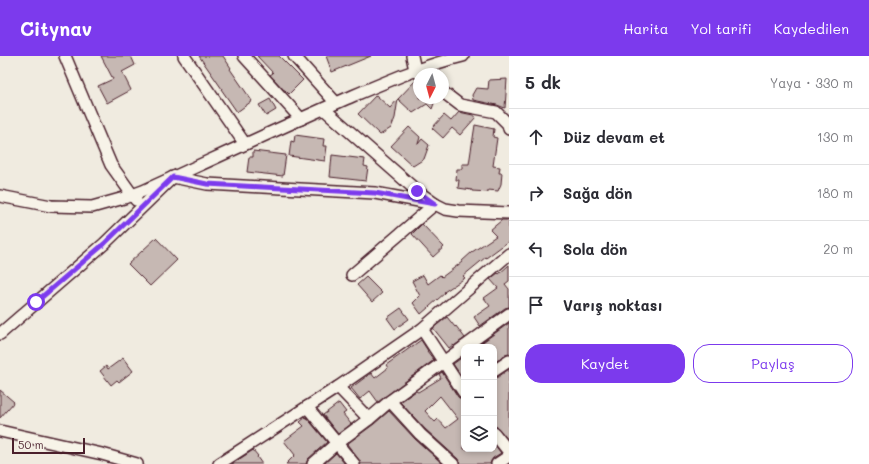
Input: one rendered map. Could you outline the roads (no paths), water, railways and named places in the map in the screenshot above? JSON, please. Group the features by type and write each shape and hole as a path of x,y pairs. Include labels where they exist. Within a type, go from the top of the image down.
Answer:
{"street":[{"path":"65,56 111,165 141,208"},
{"path":"184,56 245,144"},
{"path":"244,56 301,119"},
{"path":"294,56 336,103"},
{"path":"412,56 416,68"},
{"path":"425,68 442,58 463,56"},
{"path":"0,196 51,206 92,207 133,195 336,103 413,74"},
{"path":"449,97 460,105 496,112 509,125"},
{"path":"324,109 417,191 435,204 446,209 458,211 509,213"},
{"path":"173,177 207,184 375,193 435,204"},
{"path":"0,334 104,244 173,177"},
{"path":"352,275 435,204"},
{"path":"219,464 233,460 422,329 509,254"},
{"path":"468,344 509,314"},
{"path":"422,329 461,388"},
{"path":"314,464 337,443 390,401 461,349"},
{"path":"497,369 509,361"},
{"path":"338,387 369,419"},
{"path":"390,401 420,434 453,464"},
{"path":"308,407 354,464"},
{"path":"0,431 102,454 137,464"},
{"path":"497,440 505,459"}]}
